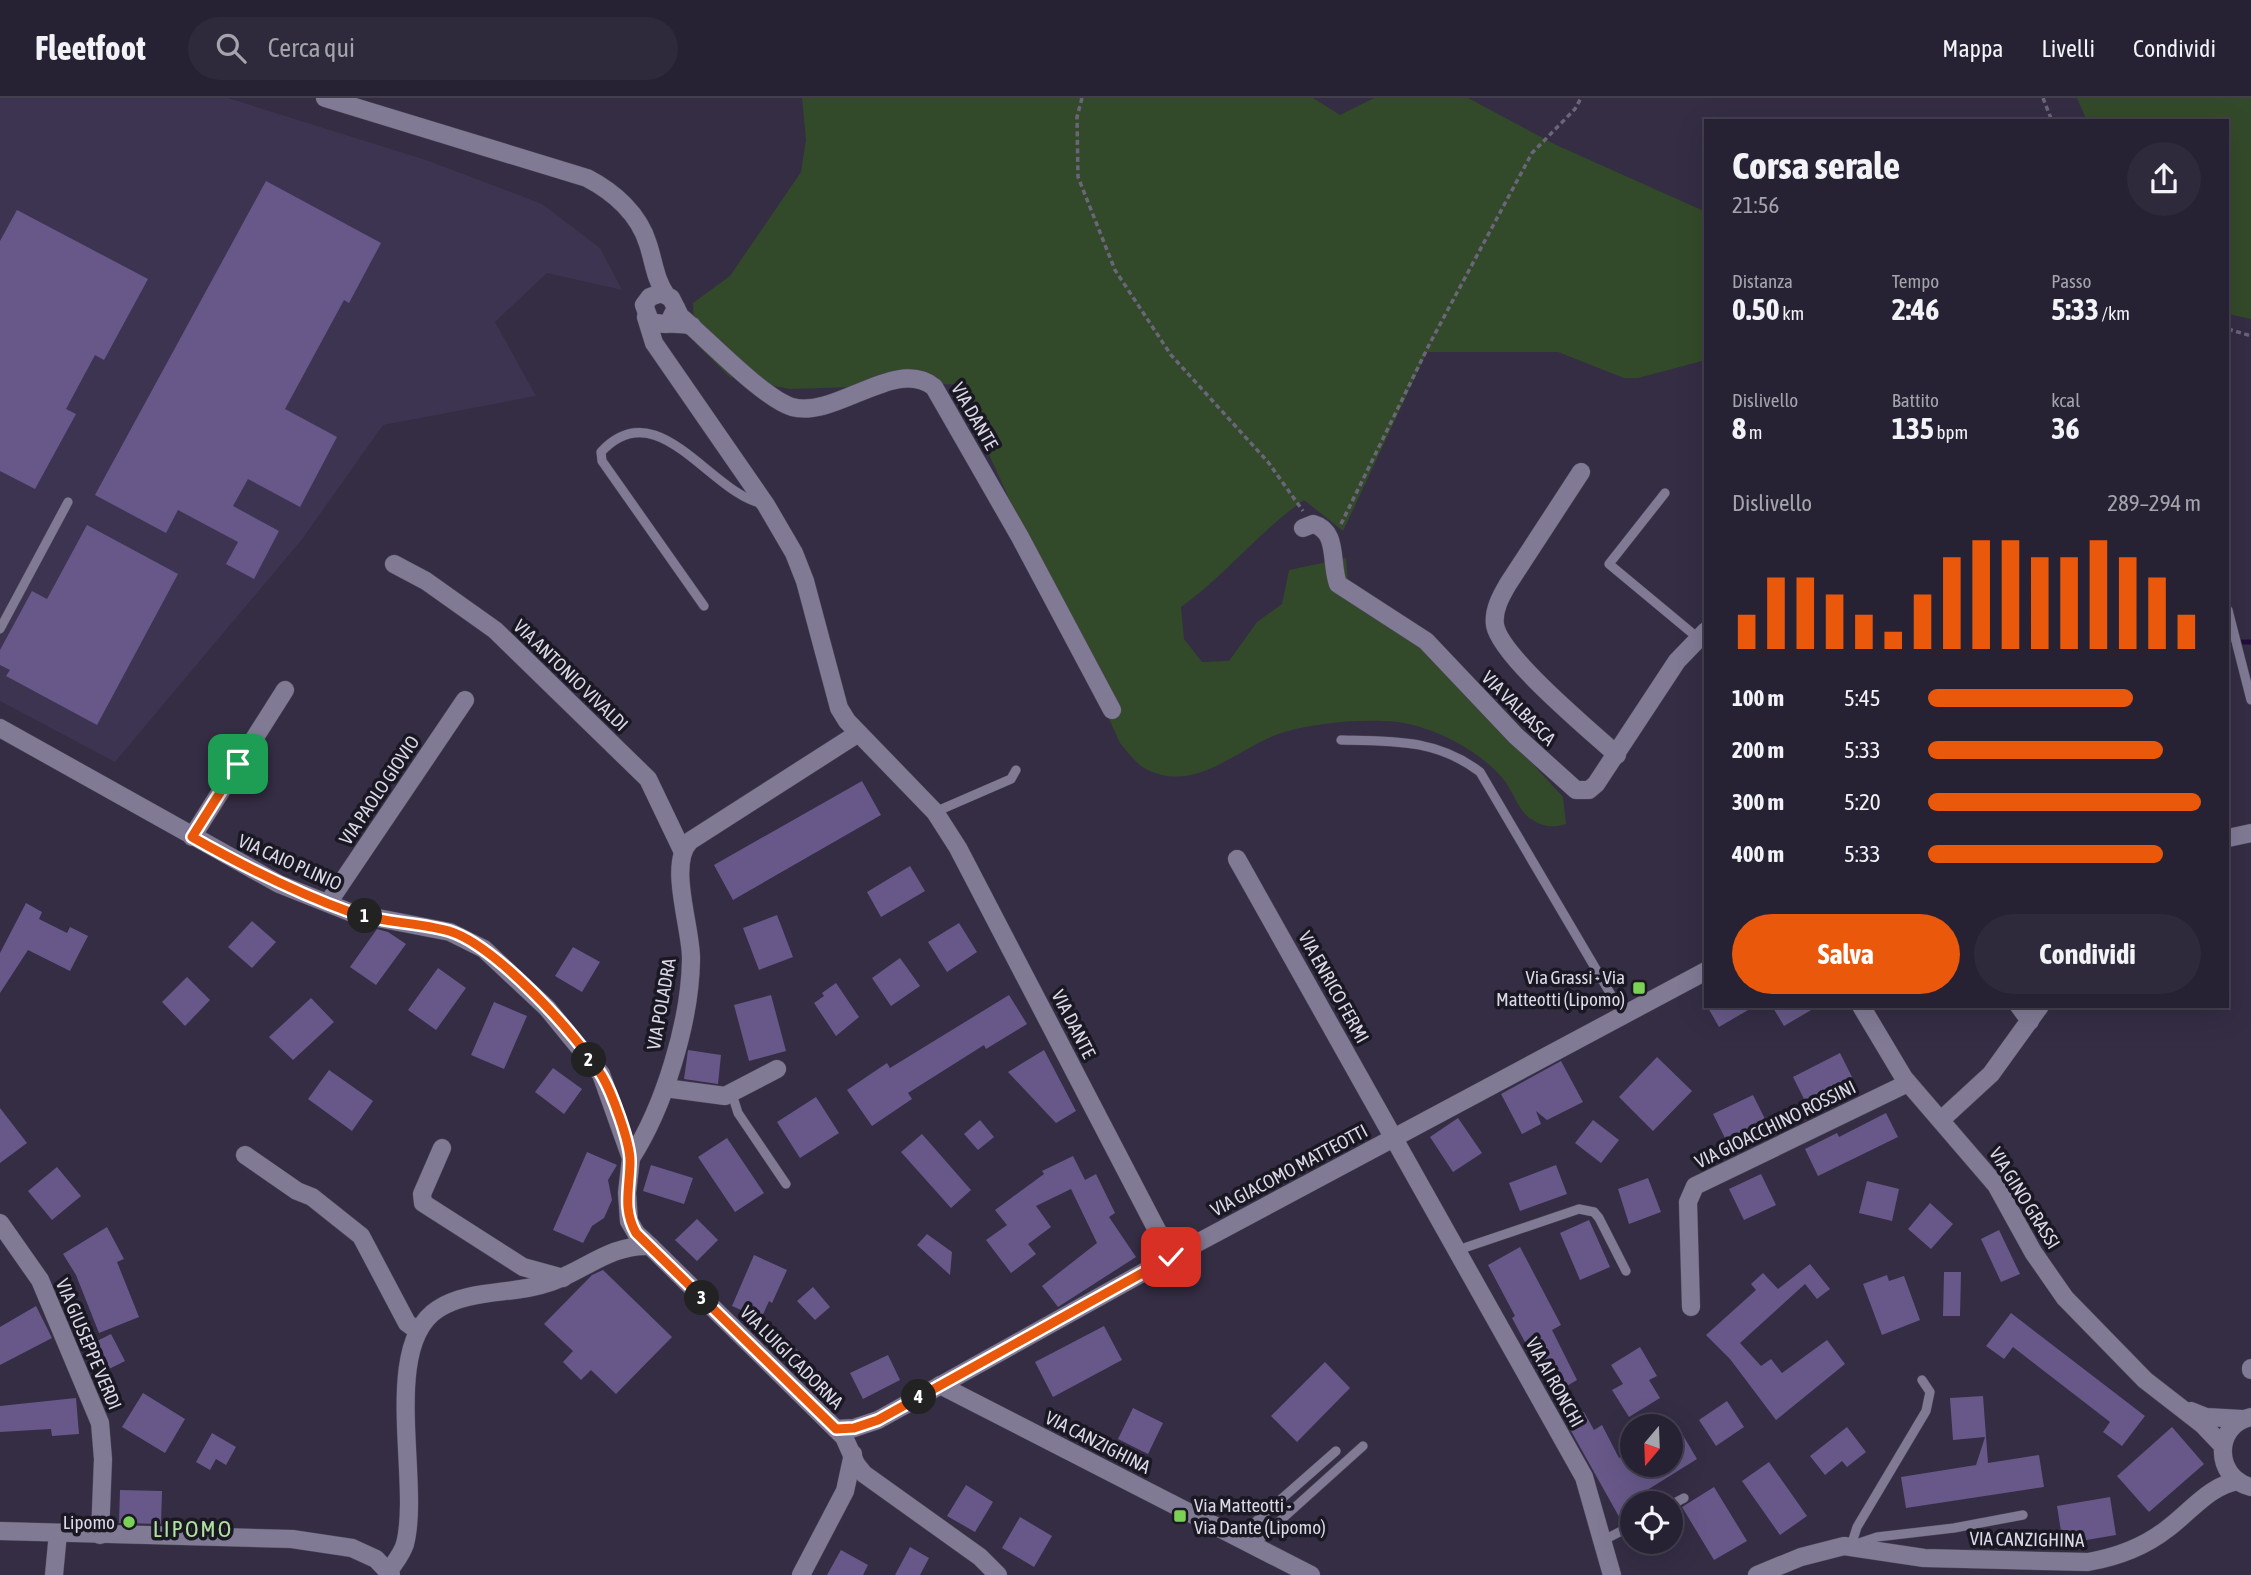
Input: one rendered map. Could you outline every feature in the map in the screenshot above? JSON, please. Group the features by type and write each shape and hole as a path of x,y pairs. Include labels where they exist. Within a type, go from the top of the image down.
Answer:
{"street":[{"path":"325,98 587,178 601,185 640,223 669,312 661,335 663,354"},
{"path":"653,263 646,309 655,324 669,312"},
{"path":"646,309 655,294 669,312"},
{"name":"VIA DANTE","path":"646,309 652,338 766,505 801,566 839,708 857,734 935,812 958,848 1171,1257"},
{"name":"VIA DANTE","path":"669,312 692,326 771,394 790,406 820,408 878,385 911,378 923,380 934,387 1020,537 1112,710"},
{"path":"1581,472 1504,592 1496,613 1495,625 1509,652 1617,755"},
{"path":"1308,526 1326,531 1331,540"},
{"name":"VIA VALBASCA","path":"1331,540 1338,584 1426,641 1516,736 1572,788 1585,791 1592,788 1617,755 1677,661 1702,635"},
{"name":"VIA ANTONIO VIVALDI","path":"394,564 426,580 495,630 648,779 682,850"},
{"path":"192,837 285,690"},
{"name":"VIA PAOLO GIOVIO","path":"328,903 466,700"},
{"name":"VIA CAIO PLINIO","path":"0,728 279,884 369,918 450,932 468,939 500,962 547,1008 601,1074 631,1158 627,1209 636,1233 650,1246"},
{"path":"682,850 690,841 857,734"},
{"path":"2229,838 2251,833"},
{"name":"VIA POLADRA","path":"631,1158 650,1127 665,1088 678,1039 691,961 679,863 682,850"},
{"name":"VIA ENRICO FERMI","path":"1237,859 1395,1137"},
{"name":"VIA GIACOMO MATTEOTTI","path":"836,1429 866,1425 1171,1257 1704,972"},
{"name":"VIA GINO GRASSI","path":"1862,1008 1908,1083 1996,1185 2033,1252 2065,1298 2136,1372 2203,1425 2223,1446"},
{"path":"1941,1120 1991,1074 2030,1011"},
{"path":"665,1088 716,1096 732,1094 776,1069"},
{"name":"VIA GIOACCHINO ROSSINI","path":"1690,1307 1688,1202 1695,1186 1908,1083"},
{"name":"VIA AI RONCHI","path":"1395,1137 1584,1477 1612,1575"},
{"path":"442,1147 422,1194 423,1203 523,1267 563,1278"},
{"path":"245,1154 297,1191 312,1197 360,1236 407,1323 418,1331"},
{"name":"VIA GIUSEPPE VERDI","path":"0,1223 40,1280 100,1423 103,1459 100,1535"},
{"path":"0,1531 292,1539 352,1548 376,1559 390,1573 405,1543 411,1488 406,1380 408,1358 426,1318 455,1301 540,1286 563,1278 606,1253 626,1247 650,1246"},
{"name":"VIA LUIGI CADORNA","path":"650,1246 836,1429 849,1445 864,1474 980,1557 998,1575"},
{"name":"VIA CANZIGHINA","path":"940,1385 1311,1575"},
{"name":"VIA GINO GRASSI","path":"2169,1399 2206,1417 2247,1418"},
{"path":"2234,1481 2223,1446 2232,1426 2247,1418"},
{"path":"801,1575 845,1491 856,1441 866,1425"},
{"name":"VIA CANZIGHINA","path":"1757,1575 1810,1554 1851,1546 1924,1558 2088,1562 2131,1551 2150,1541 2234,1481"},
{"path":"54,1575 58,1533"}],"lane":[{"path":"704,606 602,461 601,452 613,439 642,433 673,441 732,492 748,501 766,505"},
{"name":"VIA VALBASCA","path":"1665,493 1609,564 1702,635"},
{"path":"0,629 68,502"},
{"path":"2229,614 2251,700"},
{"path":"1341,740 1409,741 1428,745 1466,762 1480,772 1623,1015"},
{"path":"935,812 1004,782 1016,770"},
{"path":"732,1094 738,1113 786,1184"},
{"path":"1458,1250 1579,1209 1594,1212 1599,1218 1626,1271"},
{"path":"1851,1546 1857,1527 1926,1411 1930,1392 1922,1380"},
{"path":"1245,1541 1363,1446"},
{"path":"1245,1541 1336,1451"},
{"name":"VIA CANZIGHINA","path":"1851,1546 1877,1537 1954,1528 2023,1515"},
{"path":"1602,1541 1620,1532"}],"path":[{"path":"1082,98 1077,117 1078,177 1115,270 1171,355 1268,463 1308,526"},
{"path":"1331,540 1430,343 1532,153 1575,109 1581,98"},
{"path":"2043,98 2051,119"},
{"path":"2229,329 2251,336"}],"shaded area":[{"path":"0,98 228,98 426,160 542,204 600,248 622,290 547,273 495,322 536,396 383,425 303,538 115,762 0,701"}],"green space":[{"path":"802,98 1313,98 1340,115 1374,98 1468,98 1556,145 1704,211 1704,361 1638,378 1624,378 1558,352 1427,352 1343,531 1304,500 1272,525 1213,581 1181,607 1184,639 1202,662 1229,661 1257,622 1282,604 1289,570 1346,558 1349,596 1414,635 1563,797 1566,824 1548,826 1535,822 1523,812 1504,780 1480,757 1449,738 1399,722 1348,722 1288,731 1271,737 1219,765 1184,776 1165,776 1146,769 1135,761 1120,743 957,384 790,389 730,377 695,343 693,303 730,276 801,172 806,140"},
{"path":"2077,98 2251,98 2251,319 2229,314 2229,119 2086,119"}],"building":[{"path":"266,181 381,243 349,303 344,300 285,409 337,437 300,507 248,479 233,506 279,531 254,579 226,564 238,542 178,510 166,533 95,495"},
{"path":"17,210 148,279 104,360 95,355 66,409 76,414 35,489 0,471 0,241"},
{"path":"87,525 178,574 97,725 6,676 10,670 0,665 0,650 32,591 47,599"},
{"path":"862,781 881,815 733,900 714,865"},
{"path":"910,866 925,891 881,917 867,892"},
{"path":"26,903 42,912 39,919 67,933 70,927 88,936 70,971 28,950 0,993 0,953"},
{"path":"777,915 793,957 759,970 743,928"},
{"path":"252,921 276,942 252,968 228,947"},
{"path":"959,923 977,952 947,972 928,942"},
{"path":"377,929 388,932 406,944 376,985 350,967"},
{"path":"573,947 600,962 582,992 555,976"},
{"path":"900,958 920,986 891,1006 872,978"},
{"path":"438,968 466,988 436,1030 408,1010"},
{"path":"187,977 210,1000 185,1026 162,1002"},
{"path":"836,983 859,1017 836,1036 814,1003"},
{"path":"771,995 786,1051 749,1061 734,1005"},
{"path":"1009,995 1027,1024 986,1049 984,1045 908,1093 912,1099 872,1126 847,1090 887,1063 890,1068"},
{"path":"311,998 334,1022 293,1060 269,1037"},
{"path":"494,1002 527,1016 504,1069 471,1055"},
{"path":"1708,1008 1752,1008 1719,1027"},
{"path":"1773,1008 1815,1008 1784,1026"},
{"path":"688,1050 721,1055 718,1084 684,1079"},
{"path":"1044,1050 1076,1111 1056,1123 1008,1072"},
{"path":"1840,1053 1855,1083 1808,1107 1793,1077"},
{"path":"1657,1057 1692,1091 1653,1131 1619,1097"},
{"path":"1561,1061 1583,1102 1547,1120 1536,1111 1541,1124 1522,1134 1501,1094"},
{"path":"553,1068 582,1089 564,1114 535,1092"},
{"path":"329,1070 373,1101 352,1131 308,1099"},
{"path":"1753,1095 1769,1127 1729,1146 1713,1114"},
{"path":"816,1097 839,1133 800,1158 777,1122"},
{"path":"0,1108 27,1143 0,1163"},
{"path":"1886,1113 1898,1137 1818,1176 1805,1149 1837,1133 1839,1137"},
{"path":"1458,1118 1482,1153 1453,1172 1430,1137"},
{"path":"980,1120 994,1137 978,1150 964,1134"},
{"path":"1593,1120 1619,1140 1601,1163 1575,1143"},
{"path":"922,1134 971,1190 951,1208 901,1152"},
{"path":"727,1138 764,1193 735,1212 698,1157"},
{"path":"587,1152 617,1165 608,1180 612,1200 604,1218 592,1226 583,1243 553,1230"},
{"path":"1073,1156 1085,1180 1096,1174 1115,1213 1109,1217 1136,1257 1058,1307 1042,1286 1097,1243 1071,1189 1036,1206 1051,1227 1028,1244 1036,1254 1011,1273 986,1240 1007,1225 995,1210 1044,1174 1042,1171"},
{"path":"651,1165 693,1178 684,1204 643,1191"},
{"path":"1556,1165 1567,1194 1520,1211 1509,1183"},
{"path":"57,1167 81,1196 52,1220 28,1191"},
{"path":"1761,1174 1776,1205 1744,1220 1729,1189"},
{"path":"1648,1178 1661,1212 1629,1224 1618,1189"},
{"path":"1867,1181 1899,1189 1892,1221 1859,1213"},
{"path":"1930,1203 1953,1224 1931,1249 1908,1229"},
{"path":"697,1219 718,1240 697,1261 675,1240"},
{"path":"1589,1220 1610,1267 1580,1280 1560,1233"},
{"path":"107,1227 124,1259 117,1262 139,1317 99,1333 76,1275 63,1254"},
{"path":"1999,1230 2020,1274 2001,1282 1981,1239"},
{"path":"927,1234 952,1252 950,1275 917,1245"},
{"path":"1520,1247 1561,1325 1552,1330 1577,1380 1553,1394 1512,1318 1515,1316 1488,1265"},
{"path":"754,1255 787,1270 772,1303 769,1301 761,1319 732,1306"},
{"path":"1810,1264 1830,1289 1817,1299 1805,1284 1740,1343 1761,1366 1771,1359 1782,1373 1827,1340 1845,1364 1776,1420 1730,1359 1706,1335 1756,1290 1751,1284 1763,1273 1778,1289"},
{"path":"603,1270 672,1337 616,1394 591,1370 581,1380 563,1362 573,1351 544,1324 592,1275"},
{"path":"1944,1272 1961,1272 1960,1316 1943,1316"},
{"path":"1887,1275 1889,1281 1904,1276 1920,1320 1882,1335 1863,1284"},
{"path":"813,1287 830,1307 815,1320 797,1301"},
{"path":"36,1306 52,1338 0,1365 0,1327"},
{"path":"2011,1313 2145,1416 2122,1446 2103,1432 2110,1422 2013,1347 2004,1359 1986,1346"},
{"path":"1104,1326 1122,1360 1053,1397 1035,1362"},
{"path":"111,1334 125,1361 99,1374 85,1347"},
{"path":"788,1339 807,1362 795,1372 776,1348"},
{"path":"1640,1347 1657,1376 1649,1380 1660,1398 1634,1414 1627,1414 1612,1390 1623,1384 1611,1365"},
{"path":"888,1355 900,1380 863,1399 850,1373"},
{"path":"1325,1362 1350,1388 1297,1442 1271,1416"},
{"path":"143,1393 185,1419 165,1453 122,1427"},
{"path":"1983,1396 1988,1463 2039,1455 2044,1487 1906,1508 1901,1477 1976,1465 1985,1437 1953,1440 1950,1398"},
{"path":"76,1398 79,1434 52,1436 51,1429 0,1432 0,1406"},
{"path":"1727,1401 1744,1427 1716,1446 1699,1420"},
{"path":"1133,1408 1163,1423 1148,1454 1118,1439"},
{"path":"1584,1412 1594,1430 1602,1425 1620,1458 1620,1477 1668,1477 1646,1491 1620,1491 1620,1518 1566,1422"},
{"path":"1847,1427 1866,1452 1847,1467 1842,1461 1825,1475 1810,1456"},
{"path":"2172,1427 2204,1464 2149,1512 2117,1476"},
{"path":"212,1433 236,1447 226,1465 216,1459 210,1470 196,1462"},
{"path":"1684,1437 1697,1459 1684,1467"},
{"path":"1769,1462 1807,1516 1780,1535 1742,1481"},
{"path":"966,1485 993,1502 975,1532 947,1516"},
{"path":"1714,1487 1747,1541 1714,1560 1683,1506"},
{"path":"120,1490 162,1491 161,1524 119,1523"},
{"path":"2110,1497 2116,1535 2063,1544 2057,1506"},
{"path":"1020,1517 1052,1536 1034,1567 1002,1548"},
{"path":"910,1547 929,1558 920,1575 895,1575"},
{"path":"841,1550 868,1565 863,1575 827,1575"}],"waterway":[{"path":"2229,642 2251,642"}],"place":[{"name":"Via Grassi - Via Matteotti (Lipomo)","path":"1639,988"},
{"name":"Via Matteotti - Via Dante (Lipomo)","path":"1180,1516"},
{"name":"Lipomo","path":"129,1522"}],"district":[{"name":"LIPOMO","path":"193,1529"}],"route":[{"path":"238,764 192,837 279,884 352,913 417,924 468,939 516,976 547,1008 601,1074 608,1088 631,1158 626,1192 627,1209 629,1221 636,1233 836,1429 854,1428 878,1420 1171,1257"}]}
